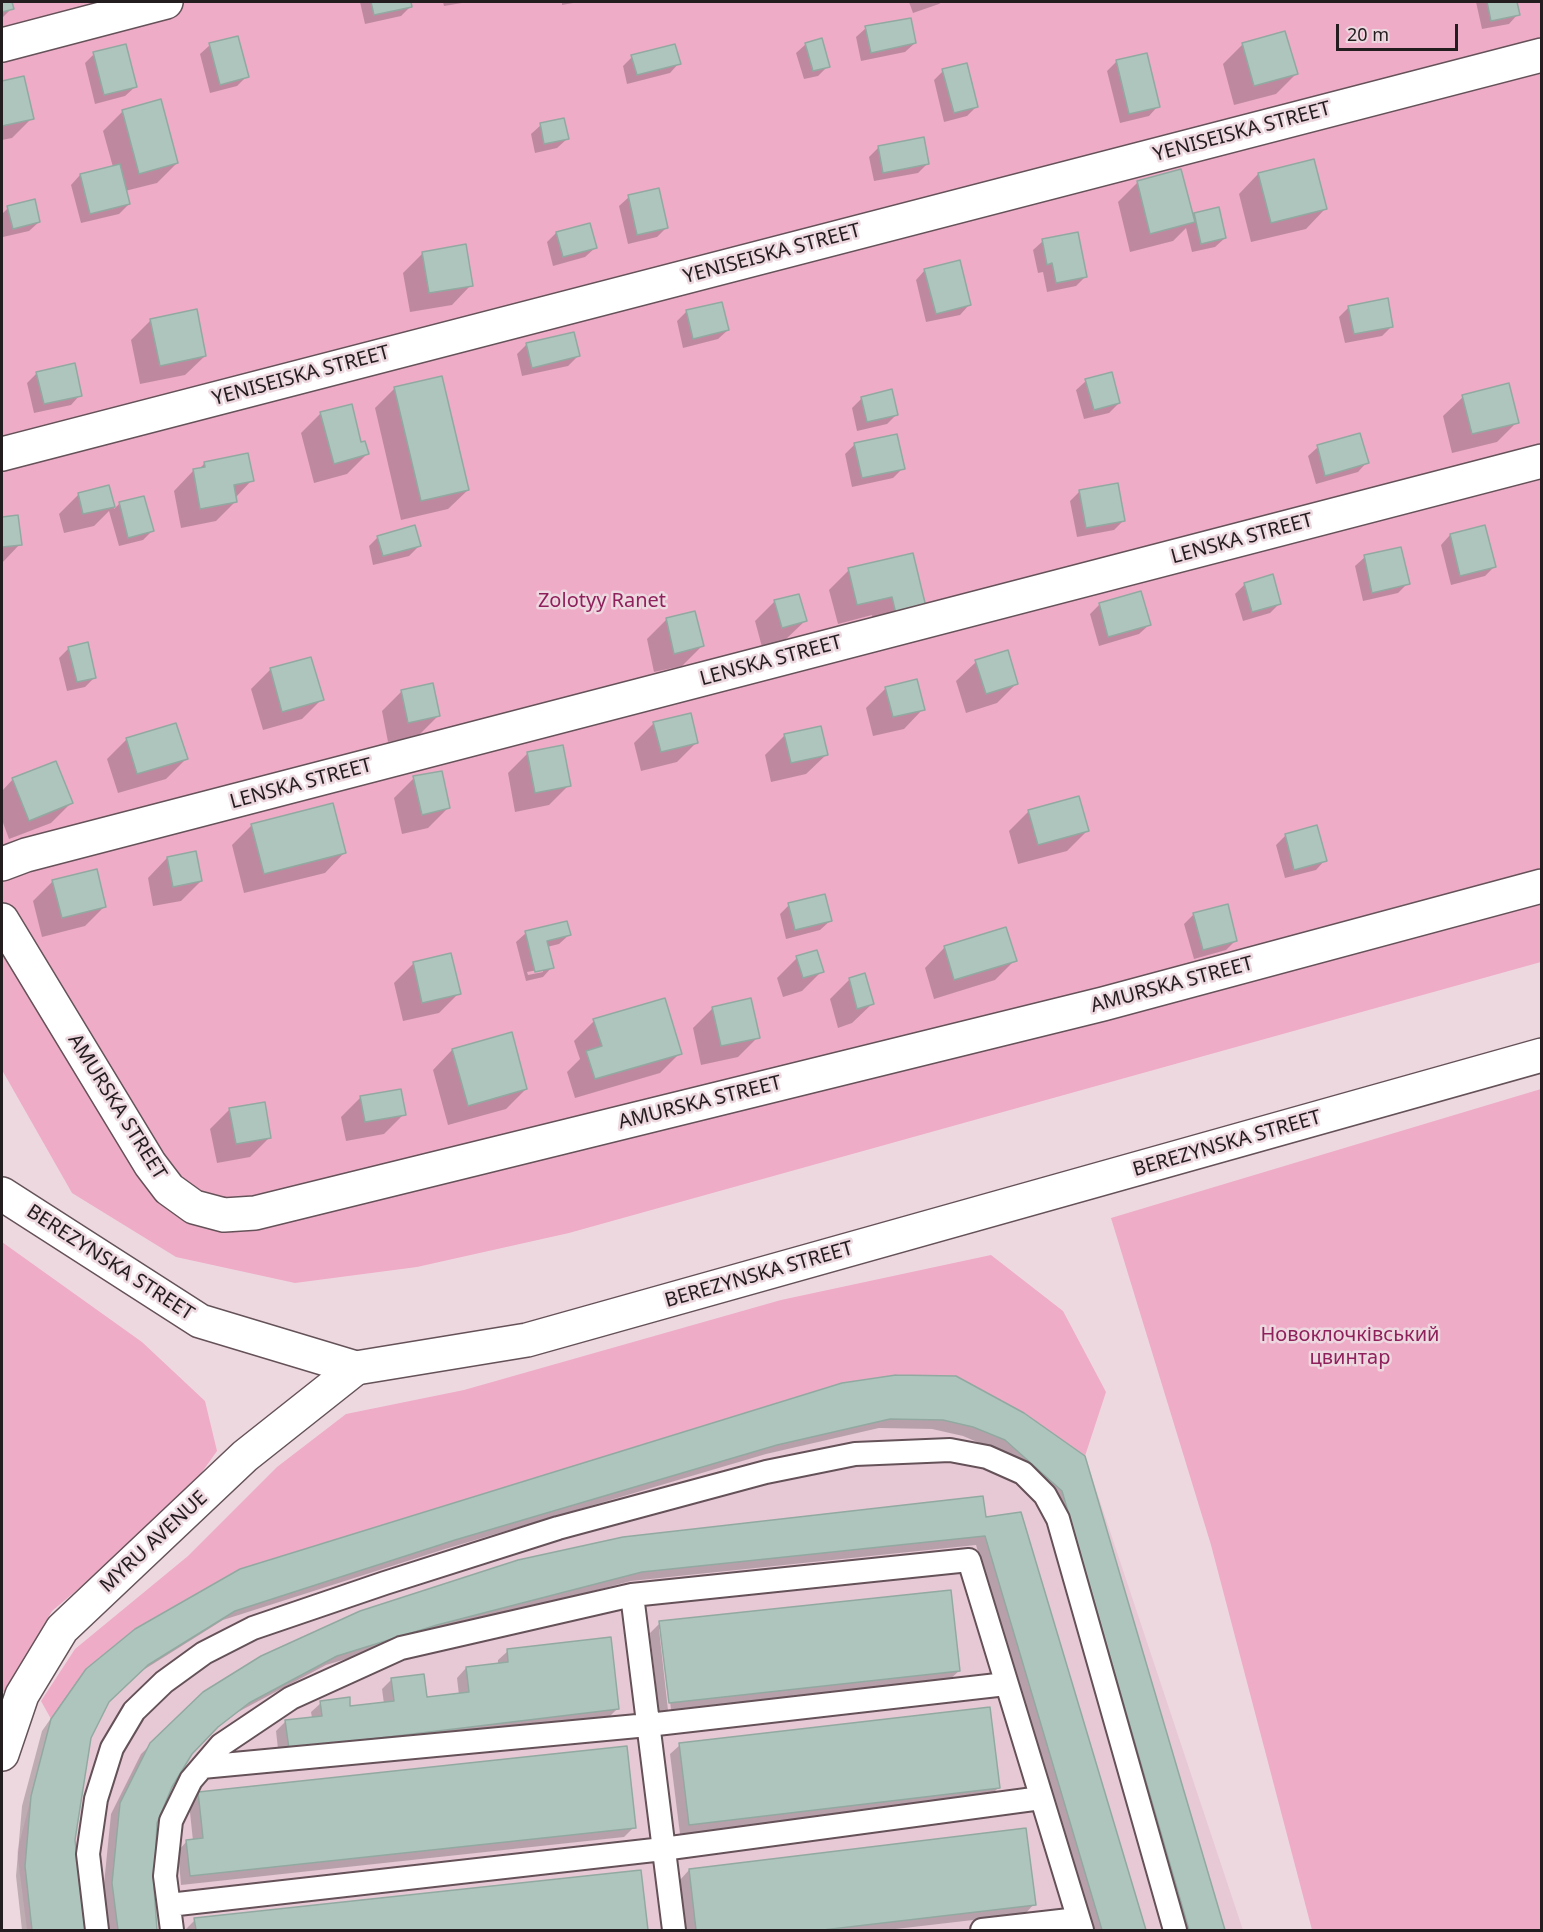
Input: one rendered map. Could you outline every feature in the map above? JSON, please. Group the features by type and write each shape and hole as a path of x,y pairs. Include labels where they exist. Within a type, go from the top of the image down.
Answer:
{"street":[{"path":"2,45 166,2"},
{"name":"YENISEISKA STREET","path":"2,454 1542,55"},
{"name":"LENSKA STREET","path":"2,864 26,855 1542,461"},
{"name":"AMURSKA STREET","path":"2,920 150,1164 169,1189 194,1207 225,1215 255,1213 1103,1004 1542,886"},
{"name":"BEREZYNSKA STREET","path":"2,1194 200,1322 356,1368 526,1340 1542,1055"},
{"name":"MYRU AVENUE","path":"2,1754 22,1695 62,1629 245,1456 356,1368"}],"lane":[{"path":"97,1930 88,1854 96,1799 112,1749 134,1712 164,1682 204,1653 253,1628 385,1583 570,1525 766,1472 855,1454 950,1450 987,1457 1023,1473 1045,1495 1058,1519 1175,1930"},
{"path":"172,1930 165,1876 171,1821 190,1780 221,1745 291,1698 401,1648 632,1595 969,1560 1080,1925 982,1930"},
{"path":"632,1595 674,1930"},
{"path":"202,1767 648,1725 1006,1684"},
{"path":"168,1905 663,1849 1041,1798"}],"shaded area":[{"path":"896,1375 956,1376 1024,1413 1085,1456 1243,1930 27,1930 17,1852 51,1719 86,1669 135,1629 240,1569 617,1455 842,1383"}],"green space":[{"name":"Zolotyy Ranet","path":"2,2 1541,2 1541,962 569,1233 417,1267 295,1283 176,1257 72,1193 2,1070"},
{"name":"Новоклочківський цвинтар","path":"1541,1089 1541,1930 1312,1930 1211,1545 1111,1218"},
{"path":"2,1242 142,1342 205,1401 217,1451 192,1486 120,1554 52,1611 2,1693"},
{"path":"991,1255 1063,1311 1106,1392 1085,1456 1024,1413 956,1376 896,1375 842,1383 617,1455 240,1569 135,1629 86,1669 51,1719 41,1701 75,1649 188,1556 277,1467 346,1414 464,1390 781,1300"}],"building":[{"path":"2,2 12,2 14,9 2,12"},
{"path":"371,2 411,2 412,7 374,15"},
{"path":"1487,2 1517,2 1520,15 1491,21"},
{"path":"911,18 916,43 871,53 865,26"},
{"path":"1285,31 1298,74 1254,86 1242,43"},
{"path":"238,36 249,77 220,85 209,43"},
{"path":"822,38 830,67 813,71 805,43"},
{"path":"126,44 137,87 104,95 93,52"},
{"path":"675,44 681,64 637,75 631,55"},
{"path":"1147,53 1160,107 1129,114 1116,60"},
{"path":"967,63 978,107 954,113 942,69"},
{"path":"24,76 34,119 2,126 2,81"},
{"path":"161,99 178,163 139,174 122,110"},
{"path":"564,118 569,139 544,144 540,123"},
{"path":"924,137 929,164 883,173 878,146"},
{"path":"1314,159 1327,209 1271,223 1258,173"},
{"path":"120,164 130,204 90,214 80,174"},
{"path":"1181,169 1195,222 1150,234 1137,181"},
{"path":"659,188 668,228 637,235 628,195"},
{"path":"35,199 40,222 13,229 7,206"},
{"path":"1219,207 1226,238 1201,244 1194,213"},
{"path":"590,223 597,248 563,257 556,232"},
{"path":"1078,232 1087,277 1056,283 1052,263 1047,265 1042,239"},
{"path":"466,244 473,286 429,293 422,252"},
{"path":"960,260 971,305 936,314 924,269"},
{"path":"1388,298 1393,327 1354,334 1348,306"},
{"path":"722,302 729,330 693,339 686,310"},
{"path":"197,309 206,356 160,366 150,319"},
{"path":"574,332 580,356 532,368 526,343"},
{"path":"75,363 82,396 44,404 36,372"},
{"path":"1112,372 1120,403 1094,410 1085,379"},
{"path":"442,376 469,490 421,501 394,387"},
{"path":"1509,383 1519,423 1472,434 1462,395"},
{"path":"892,389 898,415 867,422 861,397"},
{"path":"352,404 361,442 365,441 369,454 334,464 320,412"},
{"path":"1360,433 1369,463 1325,476 1317,445"},
{"path":"897,434 905,469 862,478 854,443"},
{"path":"248,453 254,481 234,485 237,502 200,509 193,469 205,467 204,462"},
{"path":"1118,483 1125,521 1086,528 1079,490"},
{"path":"109,485 115,507 83,514 78,493"},
{"path":"144,496 154,531 128,538 119,502"},
{"path":"18,515 22,545 2,547 2,517"},
{"path":"415,525 421,546 383,556 377,536"},
{"path":"1485,525 1496,567 1460,576 1450,534"},
{"path":"1401,547 1410,584 1372,593 1364,555"},
{"path":"913,553 926,607 896,614 892,597 857,605 848,568"},
{"path":"1273,574 1281,604 1252,612 1244,583"},
{"path":"1141,591 1151,625 1108,637 1099,603"},
{"path":"799,594 807,621 782,628 774,600"},
{"path":"695,611 704,646 674,654 666,618"},
{"path":"88,642 96,678 77,682 68,647"},
{"path":"1008,650 1018,684 986,694 975,660"},
{"path":"311,657 324,700 282,712 270,668"},
{"path":"917,679 925,710 893,717 885,687"},
{"path":"433,683 440,716 408,723 401,690"},
{"path":"691,713 698,743 661,752 653,722"},
{"path":"176,723 188,759 137,774 126,738"},
{"path":"821,726 828,755 791,763 784,734"},
{"path":"563,745 571,786 535,793 527,752"},
{"path":"56,761 73,803 29,821 12,778"},
{"path":"442,771 450,808 422,815 413,776"},
{"path":"1079,796 1089,831 1038,845 1028,810"},
{"path":"333,803 346,853 264,874 251,824"},
{"path":"1317,825 1327,861 1294,870 1285,834"},
{"path":"196,851 202,881 173,887 167,857"},
{"path":"97,869 106,907 62,918 52,880"},
{"path":"825,894 832,921 795,930 788,903"},
{"path":"1228,904 1237,941 1203,950 1193,913"},
{"path":"567,921 571,935 547,941 554,968 535,972 525,931"},
{"path":"1006,927 1017,961 954,980 944,946"},
{"path":"817,950 824,972 803,978 796,956"},
{"path":"451,953 461,994 422,1003 413,962"},
{"path":"865,973 874,1004 857,1009 849,978"},
{"path":"665,998 682,1054 595,1079 586,1051 602,1046 593,1019"},
{"path":"751,998 760,1038 721,1046 712,1007"},
{"path":"512,1032 527,1089 468,1106 452,1049"},
{"path":"401,1089 406,1115 365,1122 360,1096"},
{"path":"265,1102 271,1138 236,1144 229,1108"},
{"path":"896,1375 956,1376 1024,1413 1085,1456 1225,1930 1189,1930 1062,1491 1005,1440 973,1427 943,1420 890,1419 777,1445 455,1540 235,1611 148,1665 109,1702 91,1738 75,1840 85,1930 32,1930 25,1866 31,1796 51,1719 86,1669 135,1629 240,1569 842,1383"},
{"path":"983,1496 986,1517 1021,1512 1146,1930 1102,1930 985,1536 642,1572 437,1625 337,1656 249,1703 218,1727 192,1754 172,1787 157,1823 154,1888 157,1930 118,1930 112,1883 120,1803 150,1743 203,1692 261,1656 360,1611 518,1560 623,1537"},
{"path":"951,1590 960,1671 669,1703 659,1621"},
{"path":"611,1637 619,1709 289,1749 285,1720 322,1716 320,1701 350,1697 350,1706 394,1701 391,1678 424,1674 427,1697 469,1692 466,1667 508,1662 507,1649"},
{"path":"990,1707 1000,1788 689,1825 679,1743"},
{"path":"627,1746 636,1828 190,1876 186,1840 203,1838 198,1792"},
{"path":"1026,1828 1036,1905 823,1930 696,1930 689,1869"},
{"path":"641,1870 648,1930 196,1930 194,1918"}]}
